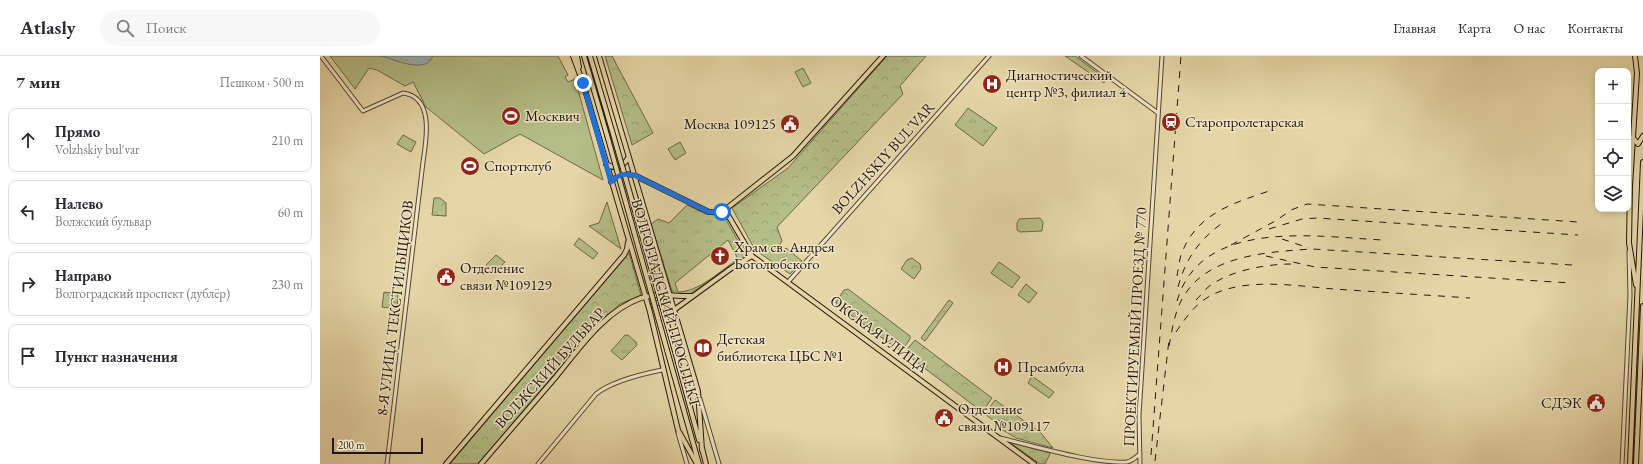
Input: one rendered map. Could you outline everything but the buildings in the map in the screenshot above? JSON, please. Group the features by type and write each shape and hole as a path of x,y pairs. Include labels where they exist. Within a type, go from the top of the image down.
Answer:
{"main road":[{"path":"573,56 583,83"},
{"path":"577,56 583,83 611,182 650,311 662,370 678,430 687,450 698,464"},
{"name":"ВОЛГОГРАДСКИЙ ПРОСПЕКТ","path":"583,56 587,65 607,135 698,464"},
{"name":"ВОЛГОГРАДСКИЙ ПРОСПЕКТ","path":"590,56 706,464"},
{"path":"599,56 698,391 702,450"},
{"path":"611,182 623,174 634,175 709,212 719,212 725,210 793,156 883,56"},
{"path":"1635,56 1637,73 1628,243 1637,293"},
{"path":"1632,157 1643,136"},
{"path":"1634,138 1636,144 1640,144"},
{"path":"606,164 613,168 618,167 624,165 629,158"},
{"path":"1630,464 1643,162"},
{"name":"ОКСКАЯ УЛИЦА","path":"725,210 752,256 1034,464"},
{"name":"ВОЛЖСКИЙ БУЛЬВАР","path":"446,464 624,255 628,245 628,237"},
{"path":"673,308 752,256"},
{"name":"ВОЛЖСКИЙ БУЛЬВАР","path":"481,464 609,317 622,308 645,296 692,296"},
{"path":"650,311 653,306 658,303 667,302 673,308"},
{"path":"1636,464 1643,306"}],"street":[{"name":"8-Я УЛИЦА ТЕКСТИЛЬЩИКОВ","path":"321,56 363,110 403,93 420,102 424,108 426,119 424,154 387,464"},
{"path":"788,282 989,56"},
{"path":"1081,56 1158,113"},
{"name":"ПРОЕКТИРУЕМЫЙ ПРОЕЗД № 770","path":"998,438 1074,458 1092,461 1125,462 1132,460 1140,454 1139,416 1162,56"},
{"path":"1622,464 1630,296 1628,243"},
{"path":"538,464 601,389 612,384 662,370"},
{"path":"698,391 719,464"},
{"path":"678,430 687,464"},
{"path":"1140,454 1140,464"}],"green space":[{"name":"Москвич","path":"330,56 558,56 568,75 565,77 568,82 575,79 603,180 520,134 484,154 426,107 413,82 405,86 377,70 369,68 355,89"},
{"path":"605,56 612,56 653,133 632,145"},
{"path":"887,56 926,56 900,86 903,94 777,227 782,241 778,247 782,252 786,248 802,261 790,274 755,250 732,208 788,168"},
{"path":"1065,56 1075,56 1106,79 1104,83"},
{"path":"803,68 811,83 803,87 795,72"},
{"path":"968,108 997,128 983,146 955,125"},
{"path":"403,135 416,142 411,152 397,144"},
{"path":"680,142 686,153 675,160 668,149"},
{"path":"434,198 440,198 446,203 446,216 432,215"},
{"path":"607,202 621,249 589,226 599,223"},
{"path":"687,205 706,214 724,216 746,255 690,294 675,294 672,291 651,224 658,219 669,223","holes":["728,240 738,259 710,280 694,288 678,292 675,283"]},
{"path":"1040,218 1043,222 1042,231 1020,232 1017,230 1017,223 1019,219"},
{"path":"579,238 598,253 593,259 574,245"},
{"path":"629,253 641,295 620,304 597,324 478,464 450,464"},
{"path":"496,255 505,262 495,273 486,265"},
{"path":"912,258 920,264 921,269 914,279 901,269 907,260"},
{"path":"999,262 1020,277 1012,288 991,273"},
{"path":"1026,284 1037,293 1029,303 1018,295"},
{"path":"848,289 910,336 910,339 902,350 900,351 837,305 836,302 844,290"},
{"path":"384,292 398,294 397,309 382,307"},
{"path":"949,300 953,303 925,341 921,338"},
{"path":"625,335 628,335 636,342 637,345 622,360 611,351"},
{"path":"915,340 992,398 983,411 906,354 905,352"},
{"path":"1032,376 1054,392 1049,398 1028,383"},
{"path":"995,400 1041,433 1053,448 1016,438 1001,429 1005,424 999,420 995,422 985,414"},
{"path":"1012,443 1050,454 1045,464 1040,464"}],"water":[{"path":"381,56 433,56 429,62 417,65"}],"railway":[{"path":"1151,455 1181,56"},
{"path":"1177,276 1181,255 1188,241 1205,220 1228,206 1269,191"},
{"path":"1231,245 1277,220 1291,210 1307,204 1578,222"},
{"path":"1269,229 1302,219 1317,218 1578,235"},
{"path":"1178,287 1181,277 1194,251 1206,237 1221,224"},
{"path":"1177,301 1190,274 1210,256 1236,244 1265,238 1296,236 1327,236 1383,240"},
{"path":"1282,239 1309,248"},
{"path":"1169,346 1179,306 1191,286 1205,274 1221,265 1238,259 1257,255 1312,249 1572,265"},
{"path":"1266,256 1315,267 1571,283"},
{"path":"1196,300 1209,286 1229,275 1272,265 1292,264"},
{"path":"1176,332 1188,315 1209,296 1230,288 1259,284 1470,298"},
{"path":"1155,461 1169,340"}],"place":[{"name":"Диагностический центр №3, филиал 4","path":"992,84"},
{"name":"Москвич","path":"511,116"},
{"name":"Старопролетарская","path":"1171,122"},
{"name":"Москва 109125","path":"790,124"},
{"name":"Спортклуб","path":"470,166"},
{"name":"Храм св. Андрея Боголюбского","path":"720,256"},
{"name":"Отделение связи №109129","path":"446,277"},
{"name":"Детская библиотека ЦБС №1","path":"703,348"},
{"name":"Преамбула","path":"1003,367"},
{"name":"СДЭК","path":"1596,403"},
{"name":"Отделение связи №109117","path":"944,418"}],"route":[{"path":"583,83 611,182 614,178 623,174 634,175 709,212 722,212"}]}
